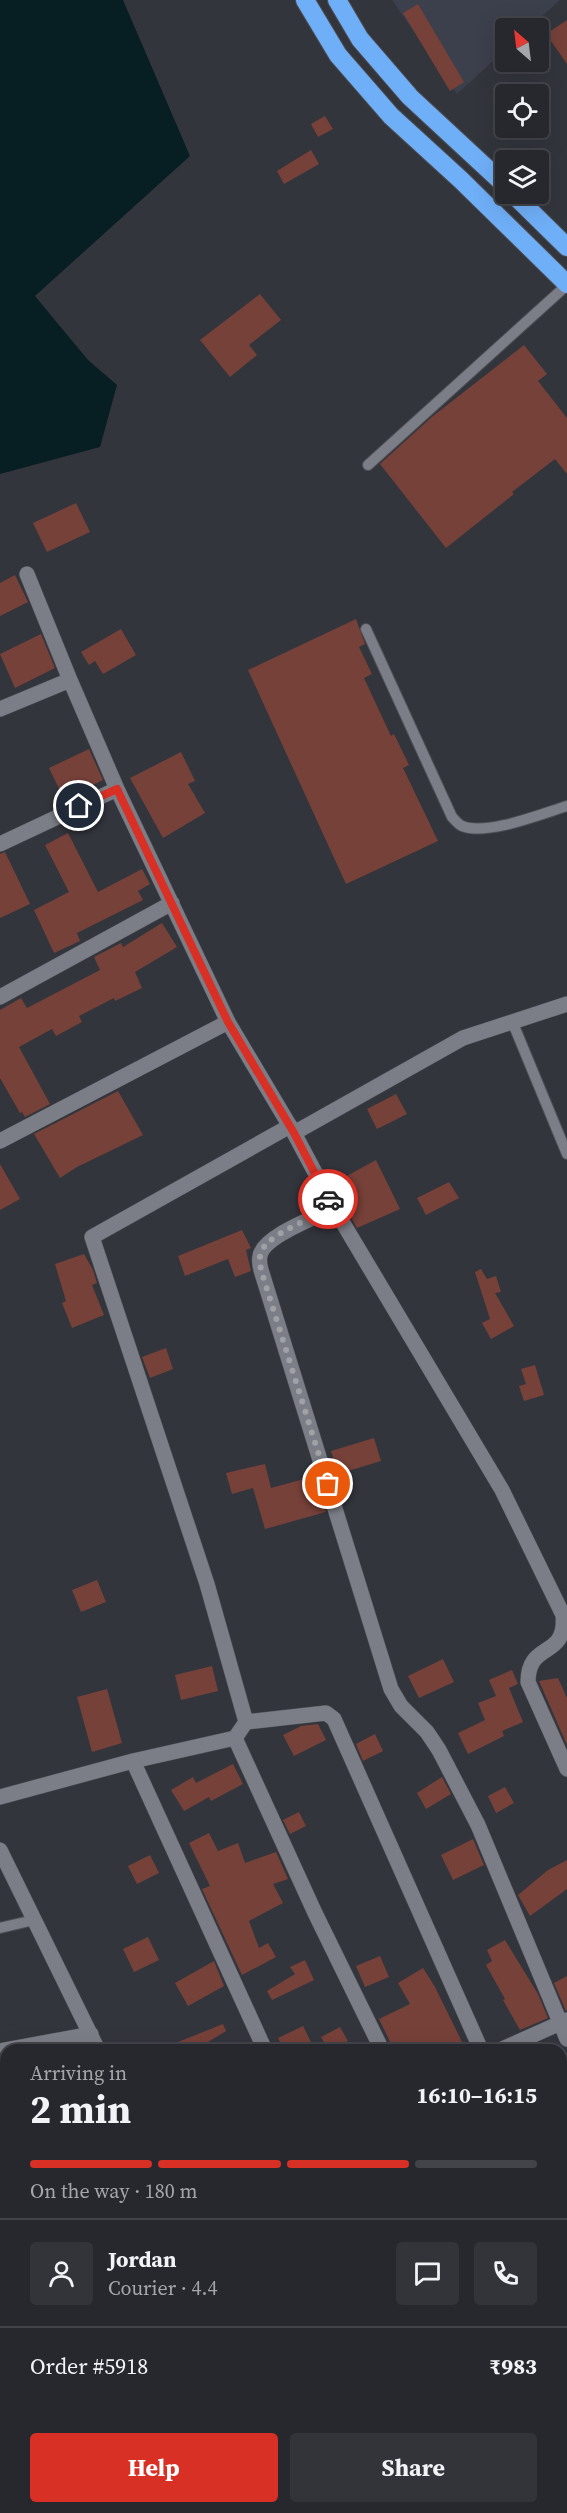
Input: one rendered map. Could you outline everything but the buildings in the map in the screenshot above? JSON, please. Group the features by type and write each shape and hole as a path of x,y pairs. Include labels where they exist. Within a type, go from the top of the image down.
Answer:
{"highway":[{"path":"305,0 338,55 391,116 461,180 567,285"},
{"path":"337,0 360,39 410,97 495,176"},
{"path":"523,204 567,246"}],"street":[{"path":"27,574 117,789 228,1022 292,1129 334,1208 502,1490 563,1615 566,1629 562,1641 534,1659 528,1669 528,1682 567,1769"},
{"path":"0,709 70,680"},
{"path":"0,844 117,789"},
{"path":"0,997 172,903"},
{"path":"246,1722 207,1584 92,1237 463,1038 567,1004"},
{"path":"0,1142 228,1022"},
{"path":"334,1208 276,1236 264,1247 260,1255 261,1270 391,1689 401,1706 427,1732 439,1750 478,1825 563,2022 567,2039"},
{"path":"0,1797 133,1761 235,1738 246,1722 326,1713 334,1719 478,2044"},
{"path":"235,1738 315,1913 379,2044"},
{"path":"133,1761 262,2044"},
{"path":"0,1850 95,2044"},
{"path":"514,2044 563,2022"},
{"path":"37,2044 91,2034"}],"lane":[{"path":"369,465 567,285"},
{"path":"366,628 452,817 460,825 474,829 493,827 567,806"},
{"path":"512,1021 567,1154"},
{"path":"0,1928 34,1920"}],"shaded area":[{"path":"0,0 123,0 190,156 35,296 88,360 117,385 100,447 0,474"},
{"path":"392,0 560,0 540,18 495,18 495,59 457,94"}],"way so far":[{"path":"328,1199 334,1208 276,1236 264,1247 260,1255 261,1270 328,1484"}],"route":[{"path":"79,806 117,789 228,1022 294,1133 328,1199"}]}
